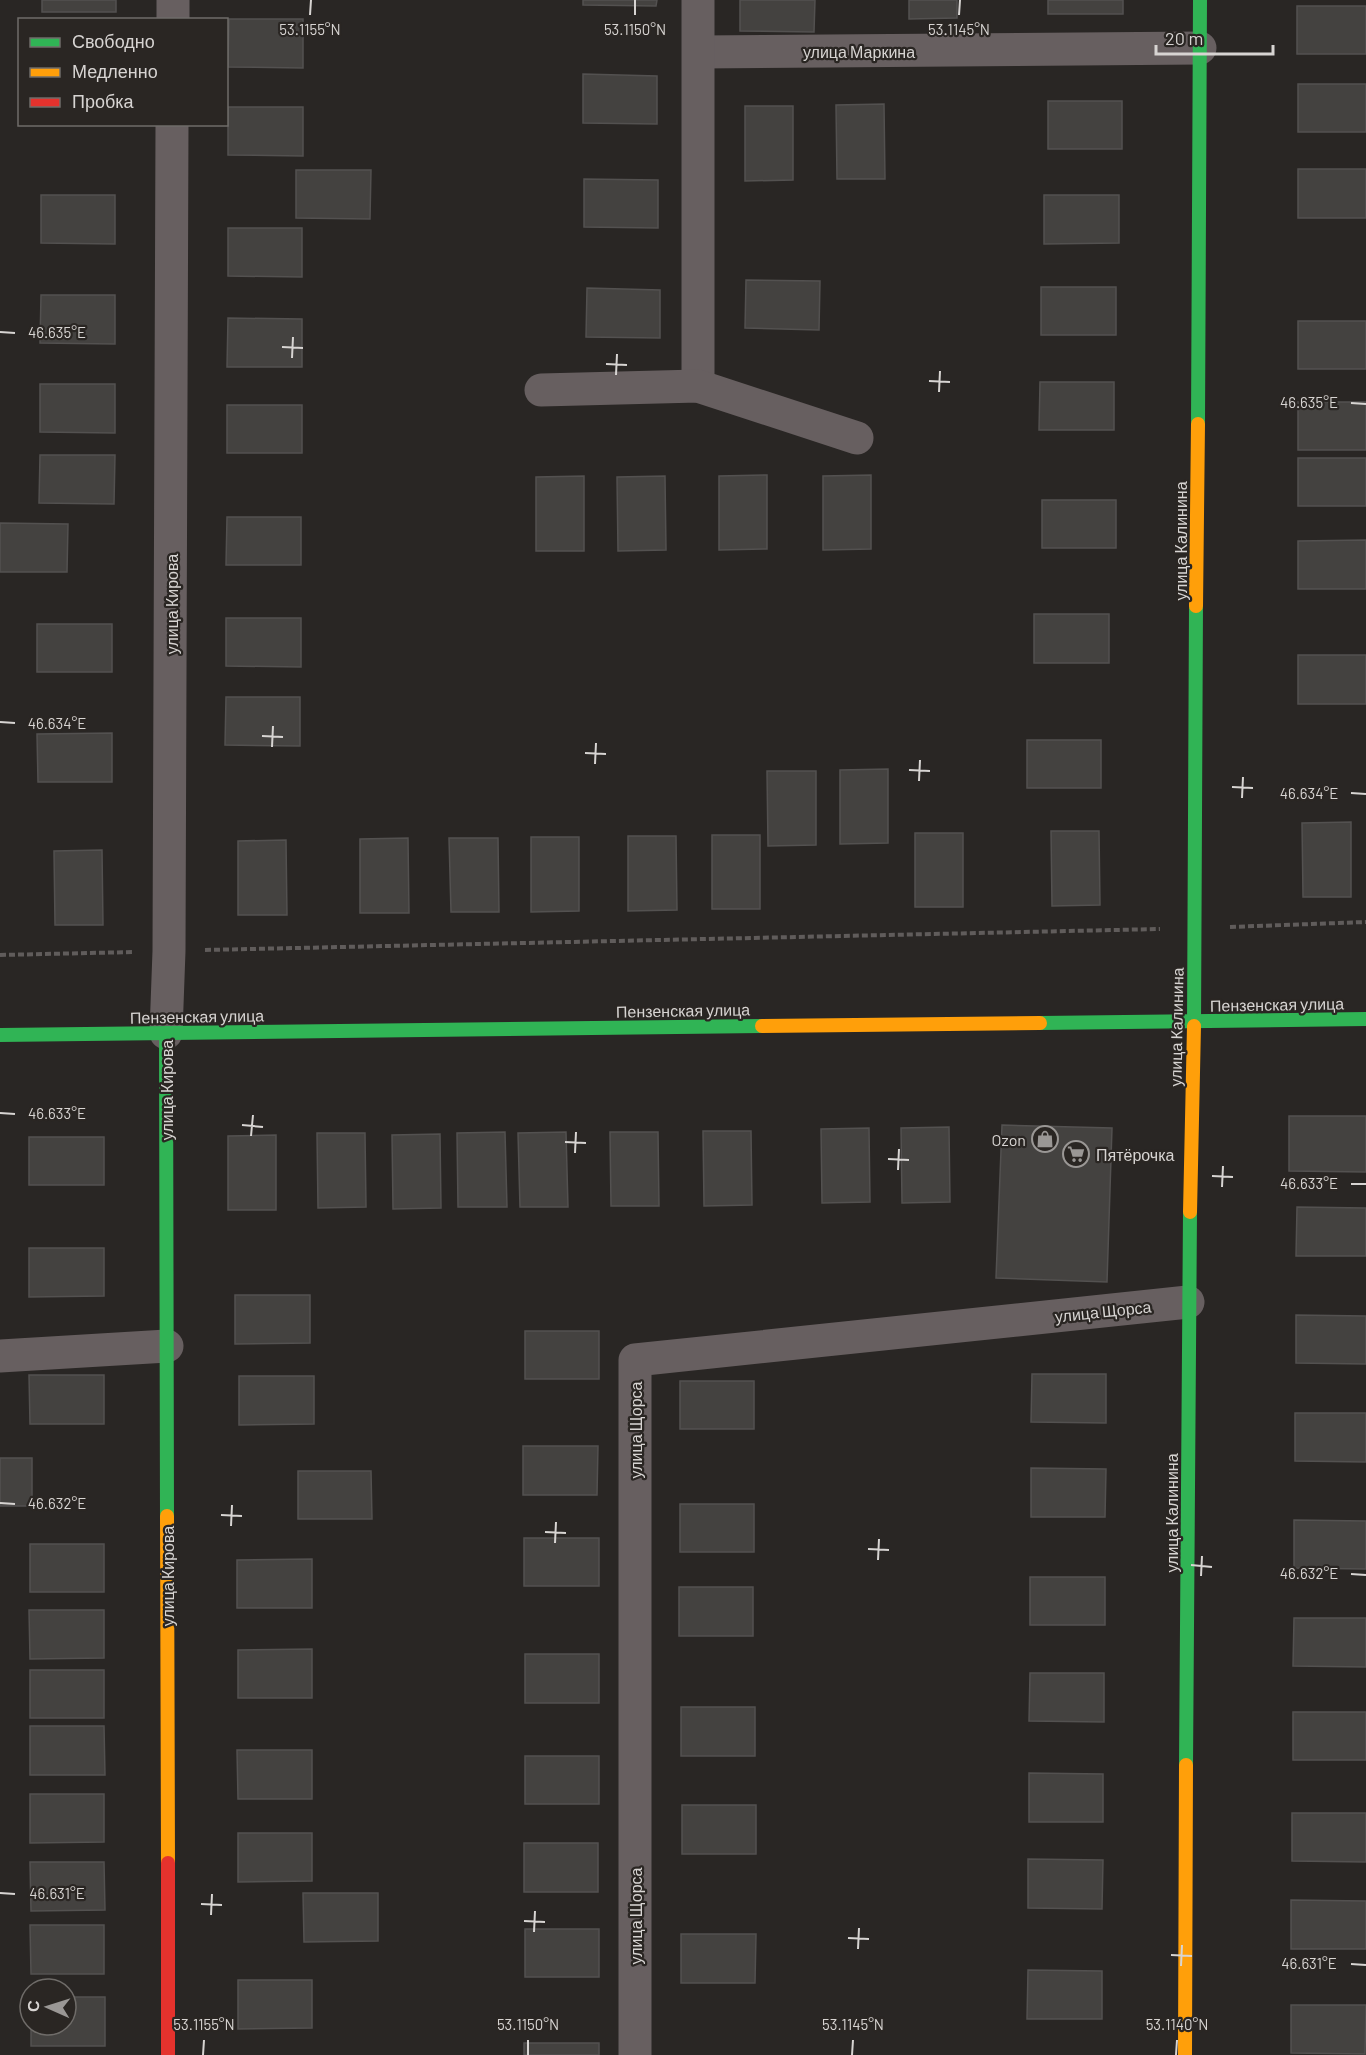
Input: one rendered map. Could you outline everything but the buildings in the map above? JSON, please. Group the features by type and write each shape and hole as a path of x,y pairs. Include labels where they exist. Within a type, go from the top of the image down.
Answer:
{"street":[{"path":"173,0 173,18"},
{"path":"698,0 698,386"},
{"name":"улица Калинина","path":"1185,2055 1188,1302 1194,1021 1200,0"},
{"name":"улица Маркина","path":"699,52 1200,48"},
{"name":"улица Кирова","path":"168,2055 166,1033 169,951 172,126"},
{"path":"541,390 698,386 857,438"},
{"name":"Пензенская улица","path":"0,1035 1366,1019"},
{"name":"улица Щорса","path":"635,2055 635,1360 1188,1302"},
{"path":"0,1356 166,1346"}],"path":[{"path":"0,955 1194,929 1366,922"}],"traffic: fast":[{"path":"1198,424 1200,0"},
{"path":"1194,1026 1196,606"},
{"path":"1040,1023 1366,1019"},
{"path":"0,1035 762,1026"},
{"path":"166,1033 167,1516"},
{"path":"1186,1765 1190,1212"}],"traffic: slow":[{"path":"1196,606 1198,424"},
{"path":"762,1026 1040,1023"},
{"path":"1190,1212 1194,1026"},
{"path":"167,1516 168,1863"},
{"path":"1185,2055 1186,1765"}],"traffic: jam":[{"path":"168,1863 168,2055"}],"place":[{"name":"Ozon","path":"1045,1139"},
{"name":"Пятёрочка","path":"1076,1154"}]}
